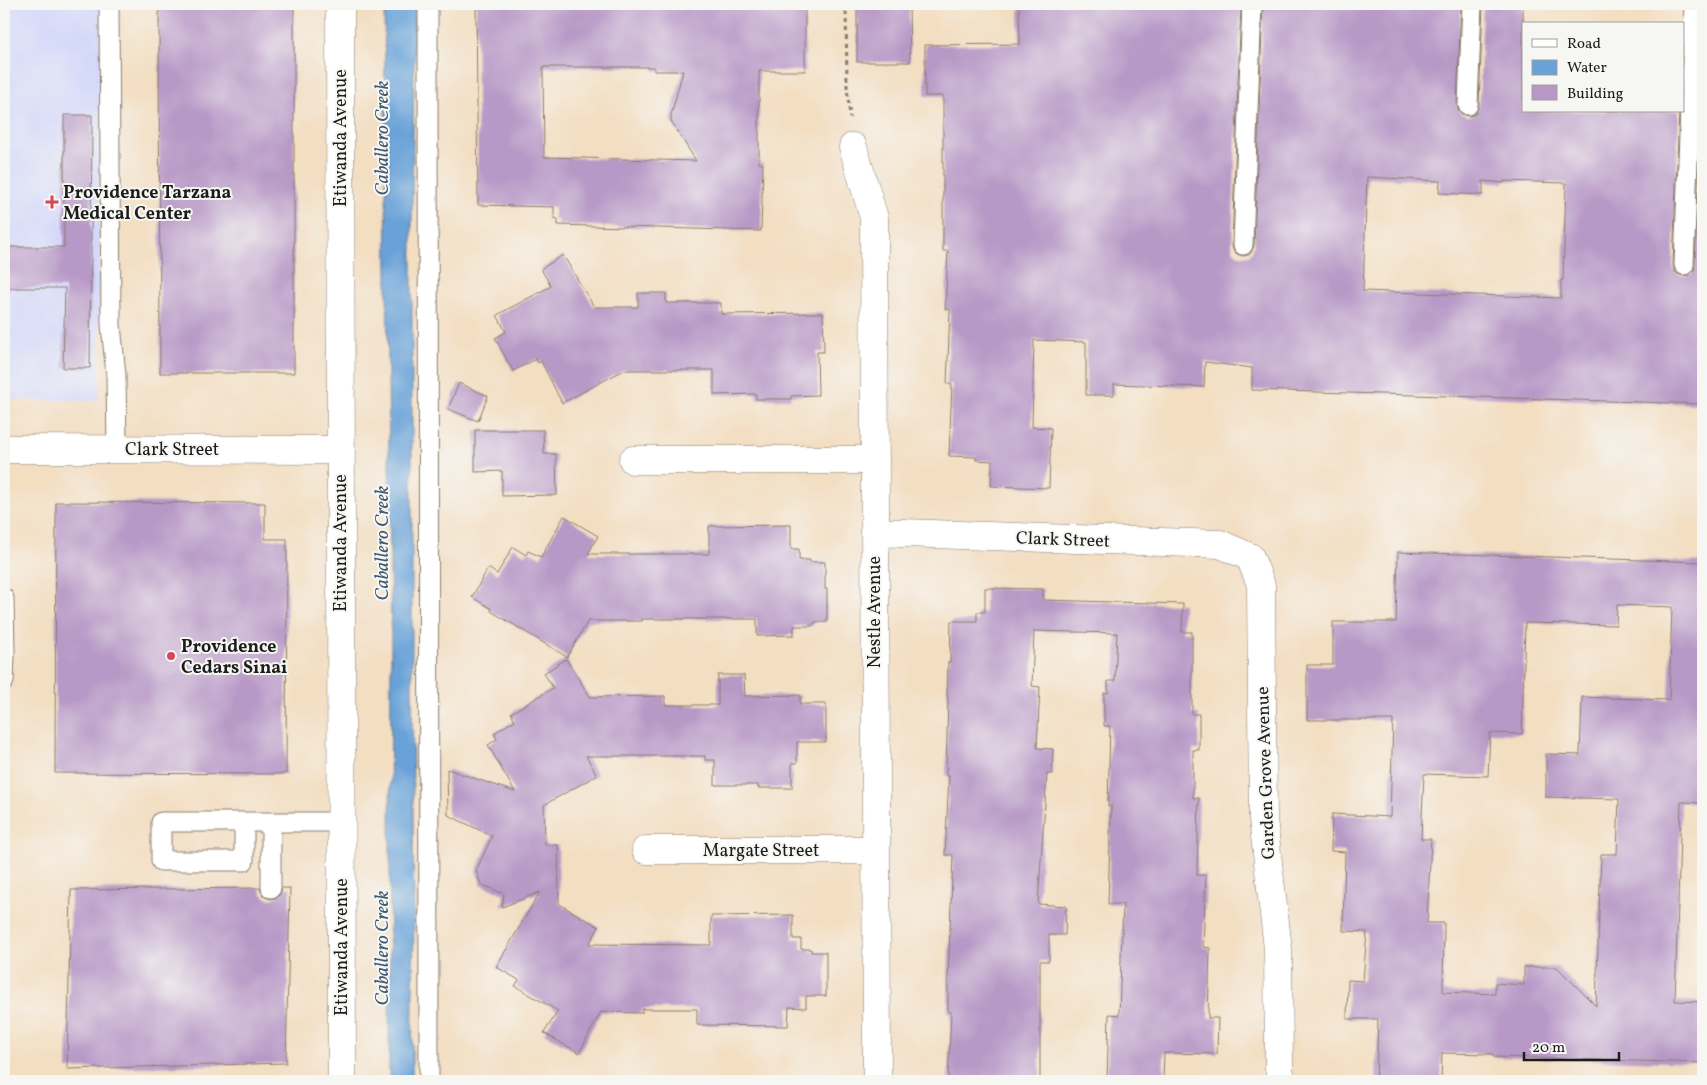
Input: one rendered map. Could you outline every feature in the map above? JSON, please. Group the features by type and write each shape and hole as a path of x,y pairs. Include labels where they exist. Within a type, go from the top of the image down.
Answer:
{"street":[{"name":"Etiwanda Avenue","path":"340,4 342,1081"},
{"name":"Nestle Avenue","path":"853,147 874,218 876,1081"},
{"name":"Clark Street","path":"4,449 340,450"},
{"path":"633,460 875,460"},
{"name":"Clark Street","path":"874,532 1220,544 1250,557"},
{"name":"Garden Grove Avenue","path":"1250,557 1260,585 1263,819 1278,949 1279,1067 1281,1081"},
{"name":"Margate Street","path":"646,850 875,850"}],"lane":[{"path":"109,4 111,325 116,376 117,449"},
{"path":"428,4 430,1081"},
{"path":"1243,244 1252,4"},
{"path":"1468,105 1472,4"},
{"path":"1684,265 1694,4"},
{"path":"4,598 4,681"},
{"path":"244,822 244,862 161,862 161,822 244,822 271,822 341,822"},
{"path":"271,822 271,888"}],"path":[{"path":"846,4 846,86"}],"shaded area":[{"name":"Providence Tarzana Medical Center","path":"4,4 101,4 99,401 4,400"}],"water":[{"path":"384,4 415,4 412,210 414,919 412,1081 389,1081 391,641"}],"building":[{"path":"159,4 294,4 294,373 160,373"},
{"path":"476,4 805,4 805,71 759,71 759,163 763,164 761,231 558,225 558,219 554,219 554,207 478,205","holes":["543,67 654,67 654,71 683,71 671,121 696,161 544,157"]},
{"path":"857,4 909,4 910,62 857,62"},
{"path":"1019,4 1241,4 1232,245 1233,250 1237,254 1243,256 1249,255 1254,245 1263,4 1461,4 1457,105 1458,110 1462,114 1468,116 1474,115 1479,105 1483,4 1523,4 1522,112 1679,112 1673,265 1674,271 1683,276 1690,275 1694,271 1695,265 1701,111 1703,111 1703,404 1252,390 1252,368 1205,362 1204,387 1114,384 1114,395 1086,395 1086,342 1034,340 1032,427 1051,428 1049,488 991,486 992,461 976,460 976,457 949,456 952,384 947,384 950,309 945,309 948,251 943,251 943,96 925,96 925,45 1020,44","holes":["1367,177 1440,181 1439,193 1483,195 1483,181 1566,183 1561,298 1363,291"]},
{"path":"64,115 92,115 90,368 63,368 65,288 4,288 4,247 64,247"},
{"path":"563,255 594,307 638,307 638,293 666,293 666,303 721,303 721,314 823,313 824,352 817,352 818,395 791,396 791,399 756,399 756,394 714,395 714,370 624,370 562,403 541,361 538,363 536,359 513,371 495,338 506,332 497,315 551,286 541,269"},
{"path":"459,383 488,396 478,421 448,409"},
{"path":"475,430 543,430 544,454 556,454 557,495 502,496 502,471 475,472"},
{"name":"Providence Cedars Sinai","path":"56,502 265,503 265,539 287,539 286,774 55,773"},
{"path":"564,516 598,536 588,554 709,554 709,526 791,525 791,549 799,549 799,560 825,562 827,622 815,622 812,626 794,626 794,635 757,636 757,619 588,621 567,657 491,611 492,609 472,597 488,568 497,574 513,547 526,555 528,551 541,557"},
{"path":"1398,552 1703,562 1703,803 1681,802 1675,1001 1703,1002 1703,1063 1493,1057 1493,1054 1442,1053 1441,1081 1376,1081 1378,1019 1347,1019 1348,980 1363,981 1367,932 1343,931 1345,852 1331,851 1332,814 1390,817 1393,720 1307,720 1307,665 1333,665 1333,622 1396,622","holes":["1617,605 1672,607 1669,700 1582,697 1580,755 1546,754 1546,797 1619,799 1617,854 1601,854 1596,1006 1557,967 1524,967 1524,985 1495,983 1495,994 1443,992 1444,923 1427,923 1431,839 1421,839 1424,774 1488,776 1490,733 1522,734 1525,623 1616,625"]},
{"path":"985,588 1043,589 1043,600 1183,604 1182,632 1192,632 1192,714 1199,714 1199,750 1193,750 1193,798 1199,798 1197,875 1206,875 1203,947 1210,948 1208,1018 1218,1018 1217,1054 1164,1053 1163,1081 1107,1081 1109,1014 1119,1015 1123,904 1108,904 1111,806 1108,806 1110,726 1104,726 1104,693 1108,693 1108,681 1115,681 1117,633 1034,631 1032,686 1040,687 1037,748 1053,749 1052,774 1047,774 1038,904 1066,906 1065,935 1049,935 1049,961 1040,961 1040,1081 948,1081 951,1012 948,1012 948,979 953,855 945,855 949,776 946,776 947,697 951,621 977,621 977,612 985,612"},
{"path":"566,659 590,697 665,696 665,705 718,705 718,675 744,675 745,696 800,695 800,704 826,704 826,742 797,742 797,763 792,763 792,788 758,788 758,785 715,785 715,760 705,760 705,756 586,756 597,775 544,805 545,845 558,845 559,904 599,927 589,944 711,945 711,916 793,915 793,939 801,939 801,949 811,949 811,952 826,952 826,996 806,996 806,1008 789,1007 788,1026 697,1025 697,1009 642,1009 642,1013 601,1012 579,1053 544,1033 558,1011 515,986 519,980 496,967 540,892 502,907 504,894 481,884 476,871 492,836 448,815 447,769 515,792 488,745 497,739 494,733 515,720 511,713 553,688 544,673"},
{"path":"260,888 265,897 271,899 280,894 282,888 290,888 286,1063 67,1069 71,890"}],"place":[{"name":"Providence Tarzana Medical Center","path":"52,202"},
{"name":"Providence Cedars Sinai","path":"171,656"}],"water label":[{"name":"Caballero Creek","path":"381,138"},
{"name":"Caballero Creek","path":"381,543"},
{"name":"Caballero Creek","path":"381,948"}]}
